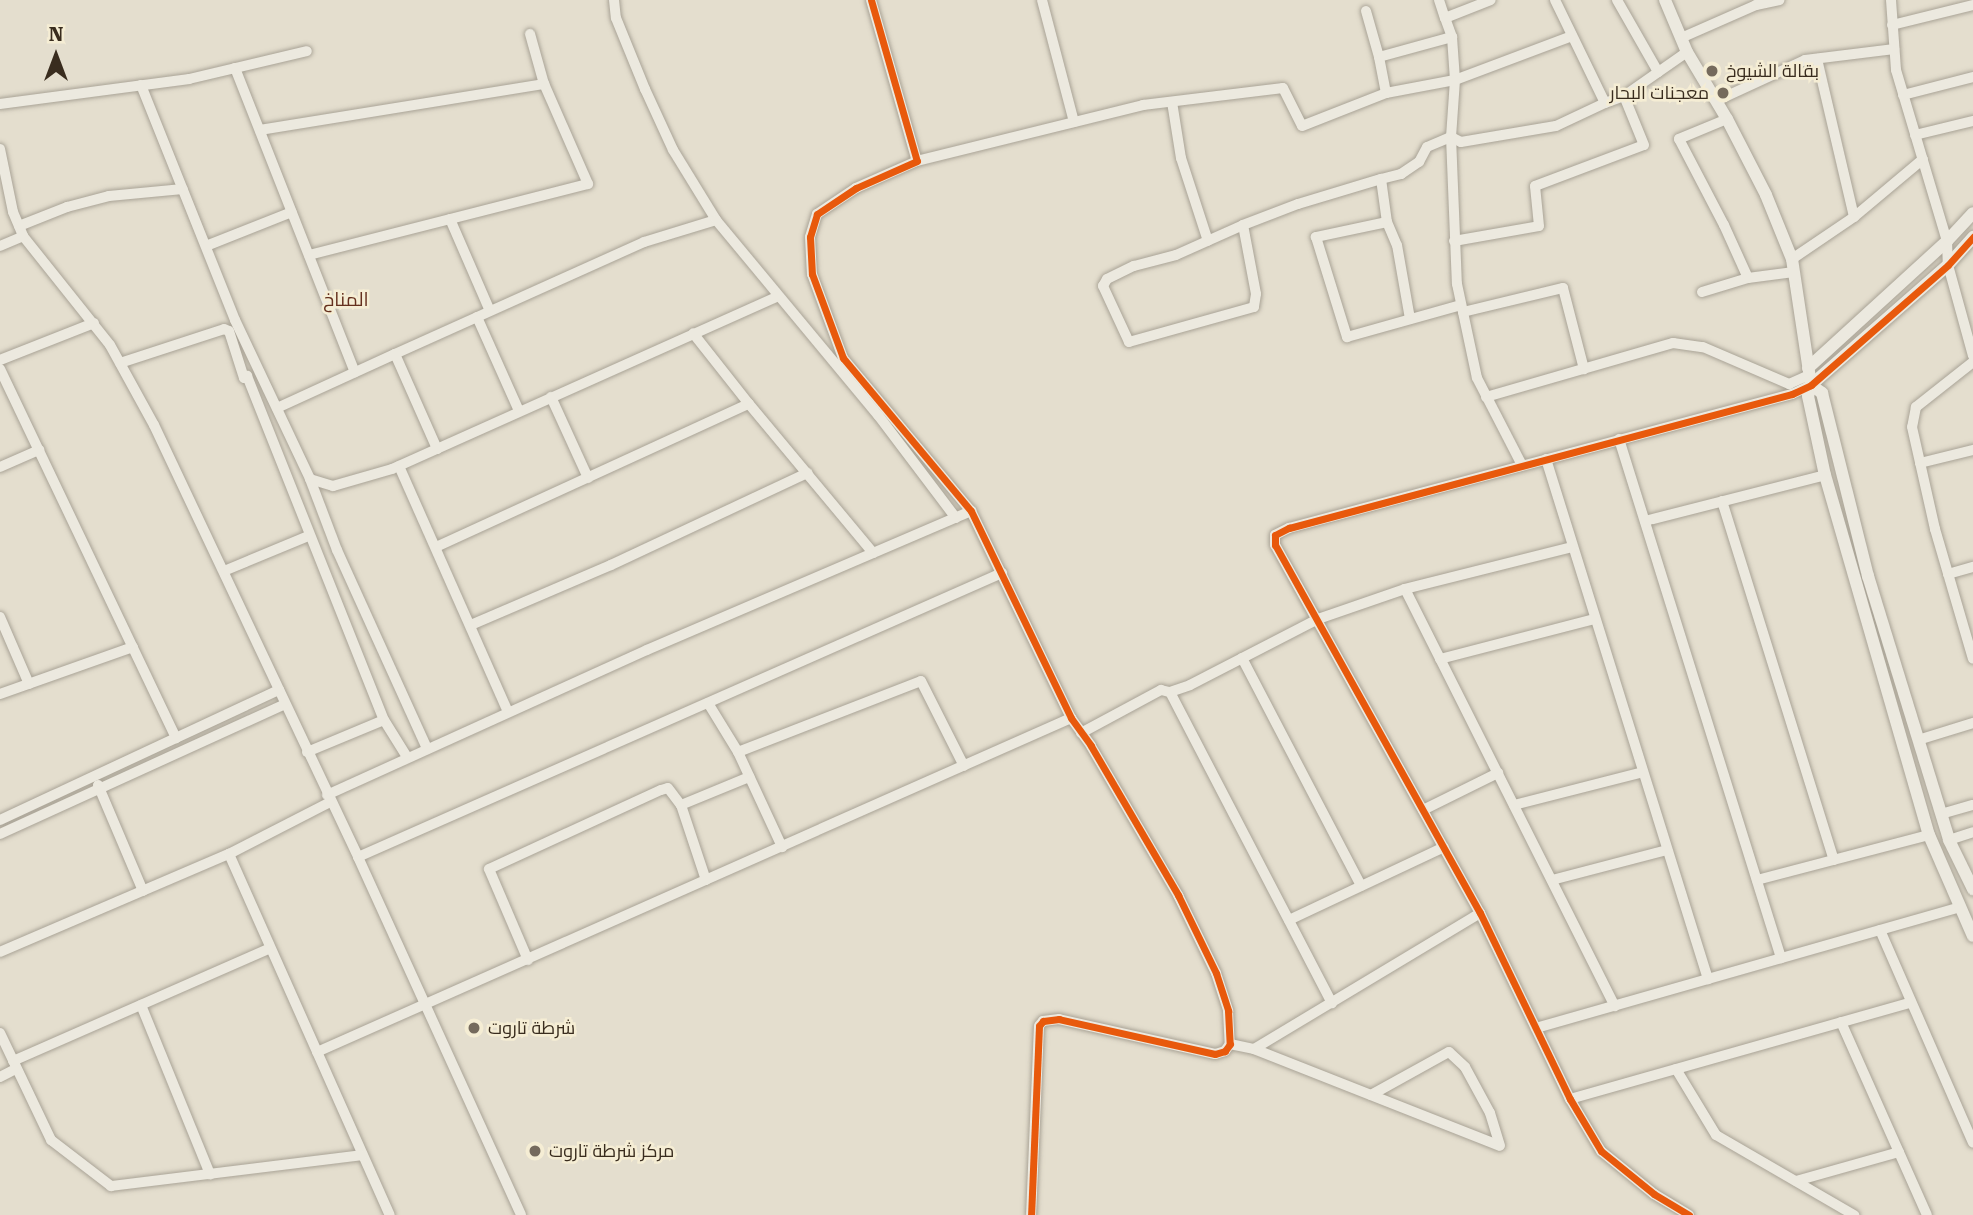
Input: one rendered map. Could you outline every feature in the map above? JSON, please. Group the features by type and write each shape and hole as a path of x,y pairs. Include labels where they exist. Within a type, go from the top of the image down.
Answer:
{"street":[{"path":"614,0 617,18 650,102 673,150 716,220 878,415 956,518"},
{"path":"871,0 917,161"},
{"path":"1042,0 1074,122"},
{"path":"1439,0 1452,37 1455,80 1451,137 1454,241 1462,308 1477,378 1522,465"},
{"path":"1445,18 1491,0"},
{"path":"1555,0 1605,103"},
{"path":"1618,0 1657,72"},
{"path":"1665,0 1687,52 1727,119 1766,195 1793,265 1810,376 1808,396 1825,475 1929,835 1973,936"},
{"path":"1681,38 1756,2 1779,0"},
{"path":"1891,0 1896,69 1948,241 1948,265 1973,359 1916,407 1912,427 1948,574 1973,659"},
{"path":"1892,24 1973,5"},
{"path":"1366,11 1386,93"},
{"path":"309,255 588,184 544,83 530,34"},
{"path":"1031,1215 1039,1026 1043,1021 1059,1019 1216,1054 1225,1051 1230,1044 1228,1011 1216,973 1178,895 1082,733 1071,719 971,511 843,358 812,274 810,237 817,214 856,188 917,161 1074,122 1172,102 1283,88 1302,126 1386,93 1455,80 1572,36"},
{"path":"1379,57 1452,37"},
{"path":"1716,101 1805,60 1894,49"},
{"path":"0,104 141,85 235,68 307,51"},
{"path":"1451,137 1461,142 1556,127 1624,96 1687,52"},
{"path":"1817,59 1854,217"},
{"path":"235,68 355,372"},
{"path":"1903,94 1973,77"},
{"path":"260,130 544,83"},
{"path":"141,85 235,320 310,479 337,550 427,748"},
{"path":"1454,241 1539,226 1535,186 1644,145 1624,96"},
{"path":"1172,102 1181,158 1209,241"},
{"path":"1727,119 1679,139 1748,278"},
{"path":"1915,135 1973,121"},
{"path":"1243,225 1256,294 1254,307 1129,342 1103,286 1107,278 1209,241 1243,225 1298,204 1401,174 1419,162 1427,148 1451,137"},
{"path":"0,149 21,231 94,323 120,362 154,425 358,857 522,1215"},
{"path":"1702,292 1793,265 1923,159"},
{"path":"1381,179 1387,222 1396,245 1410,319"},
{"path":"0,246 21,231 67,207 109,196 183,189"},
{"path":"206,246 292,212"},
{"path":"1689,1215 1654,1194 1601,1151 1570,1099 1480,913 1275,545 1275,535 1289,528 1792,394 1948,241 1973,213"},
{"path":"450,219 490,311"},
{"path":"277,408 644,242 716,220"},
{"path":"1387,222 1316,237 1347,337 1410,319 1563,288 1584,369"},
{"path":"1486,397 1673,343 1703,347 1789,384 1810,376 1948,265 1973,237"},
{"path":"310,479 333,486 399,466 778,296"},
{"path":"477,317 519,411"},
{"path":"0,360 94,323"},
{"path":"120,362 224,329 229,331 244,378 247,376 308,536 384,720 407,757"},
{"path":"693,333 873,553"},
{"path":"395,354 437,449"},
{"path":"0,369 176,738"},
{"path":"1810,376 1822,393 1868,576 1949,840 1973,889"},
{"path":"551,397 588,478"},
{"path":"436,547 750,404"},
{"path":"1619,439 1781,958"},
{"path":"0,467 38,450"},
{"path":"1920,463 1973,450"},
{"path":"1546,459 1708,979"},
{"path":"399,466 508,712"},
{"path":"471,625 611,565 807,473"},
{"path":"1645,521 1825,475"},
{"path":"1722,501 1835,860"},
{"path":"0,952 229,854 407,757 971,511"},
{"path":"224,571 308,536"},
{"path":"1082,733 1161,691 1170,692 1318,619 1405,589 1572,547"},
{"path":"1948,574 1973,566"},
{"path":"358,857 1002,573"},
{"path":"1405,589 1615,1006"},
{"path":"0,618 29,684"},
{"path":"1440,659 1595,619"},
{"path":"0,694 133,647"},
{"path":"1242,658 1361,886"},
{"path":"738,752 921,681 964,766"},
{"path":"0,820 279,690"},
{"path":"1170,692 1332,1003"},
{"path":"708,703 738,752 782,847"},
{"path":"0,834 285,704"},
{"path":"317,1052 1071,719"},
{"path":"307,752 384,720"},
{"path":"1918,740 1973,723"},
{"path":"1514,805 1643,772"},
{"path":"1423,810 1498,773"},
{"path":"94,776 144,891"},
{"path":"681,805 749,777"},
{"path":"528,960 489,869 661,790 668,788 681,805 706,880"},
{"path":"1941,814 1973,805"},
{"path":"1949,840 1973,832"},
{"path":"1757,880 1929,835"},
{"path":"1289,920 1444,847"},
{"path":"1552,880 1668,850"},
{"path":"229,854 390,1215"},
{"path":"1536,1028 1961,907"},
{"path":"1254,1049 1480,913"},
{"path":"1880,930 1909,1003 1973,1143"},
{"path":"0,1077 15,1065 141,1005 271,948"},
{"path":"1570,1099 1909,1003"},
{"path":"141,1005 210,1174"},
{"path":"1841,1022 1927,1215"},
{"path":"0,1033 51,1140 111,1186 362,1155"},
{"path":"1230,1044 1254,1049 1371,1096 1500,1146 1490,1113 1465,1067 1449,1052 1371,1096"},
{"path":"1676,1069 1716,1135 1854,1215"},
{"path":"1796,1181 1899,1152"}],"cycle path":[{"path":"871,0 917,161 856,188 817,214 810,237 812,274 843,358 971,511 1071,718 1091,746 1178,895 1216,973 1228,1011 1230,1044 1225,1051 1215,1054 1059,1019 1043,1021 1039,1026 1031,1215"},
{"path":"1689,1215 1654,1194 1601,1151 1570,1099 1480,913 1275,545 1275,535 1289,528 1792,394 1811,385 1948,265 1973,237"}],"place":[{"name":"بقالة الشيوخ","path":"1712,71"},
{"name":"معجنات البحار","path":"1723,93"},
{"name":"شرطة تاروت","path":"474,1028"},
{"name":"مركز شرطة تاروت","path":"535,1151"}],"district":[{"name":"المناخ","path":"346,300"}]}
